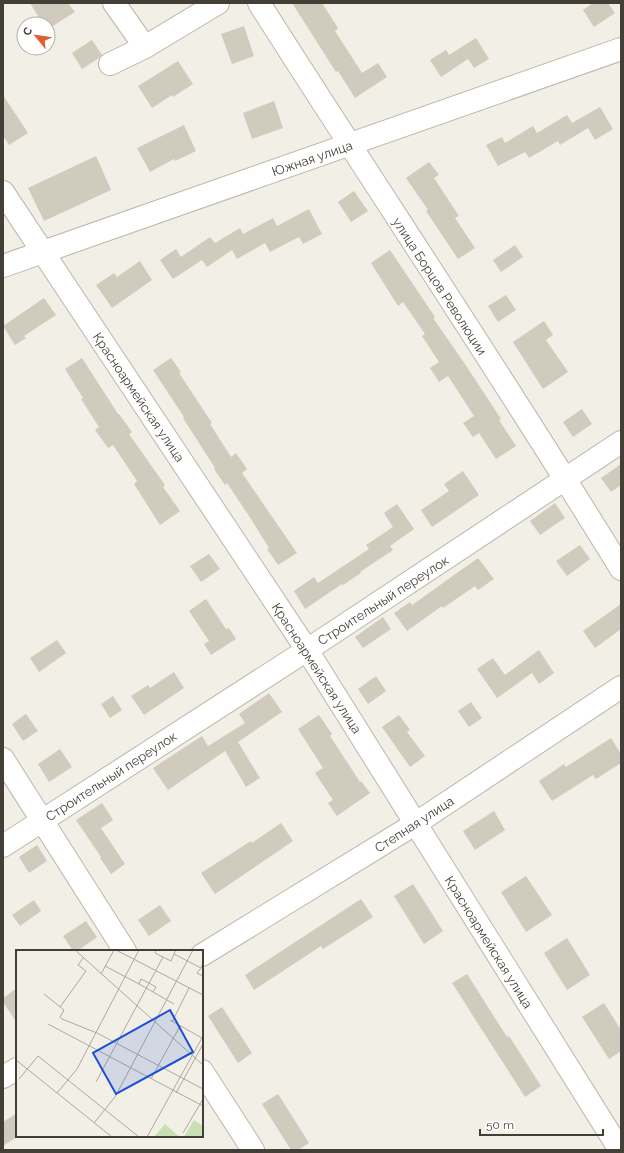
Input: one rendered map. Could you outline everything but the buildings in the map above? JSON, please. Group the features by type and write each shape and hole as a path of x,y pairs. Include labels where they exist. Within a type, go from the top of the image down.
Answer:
{"street":[{"path":"114,3 145,47"},
{"path":"110,64 145,47 218,3"},
{"name":"улица Борцов Революции","path":"258,3 566,479 621,569"},
{"name":"Южная улица","path":"3,266 621,49"},
{"name":"Красноармейская улица","path":"3,192 42,253 307,650 620,1150"},
{"name":"Строительный переулок","path":"3,846 307,650 621,442"},
{"name":"Степная улица","path":"203,954 415,824 621,687"},
{"path":"3,759 124,950"},
{"path":"3,1077 16,1069"},
{"path":"203,1073 253,1150"}]}
